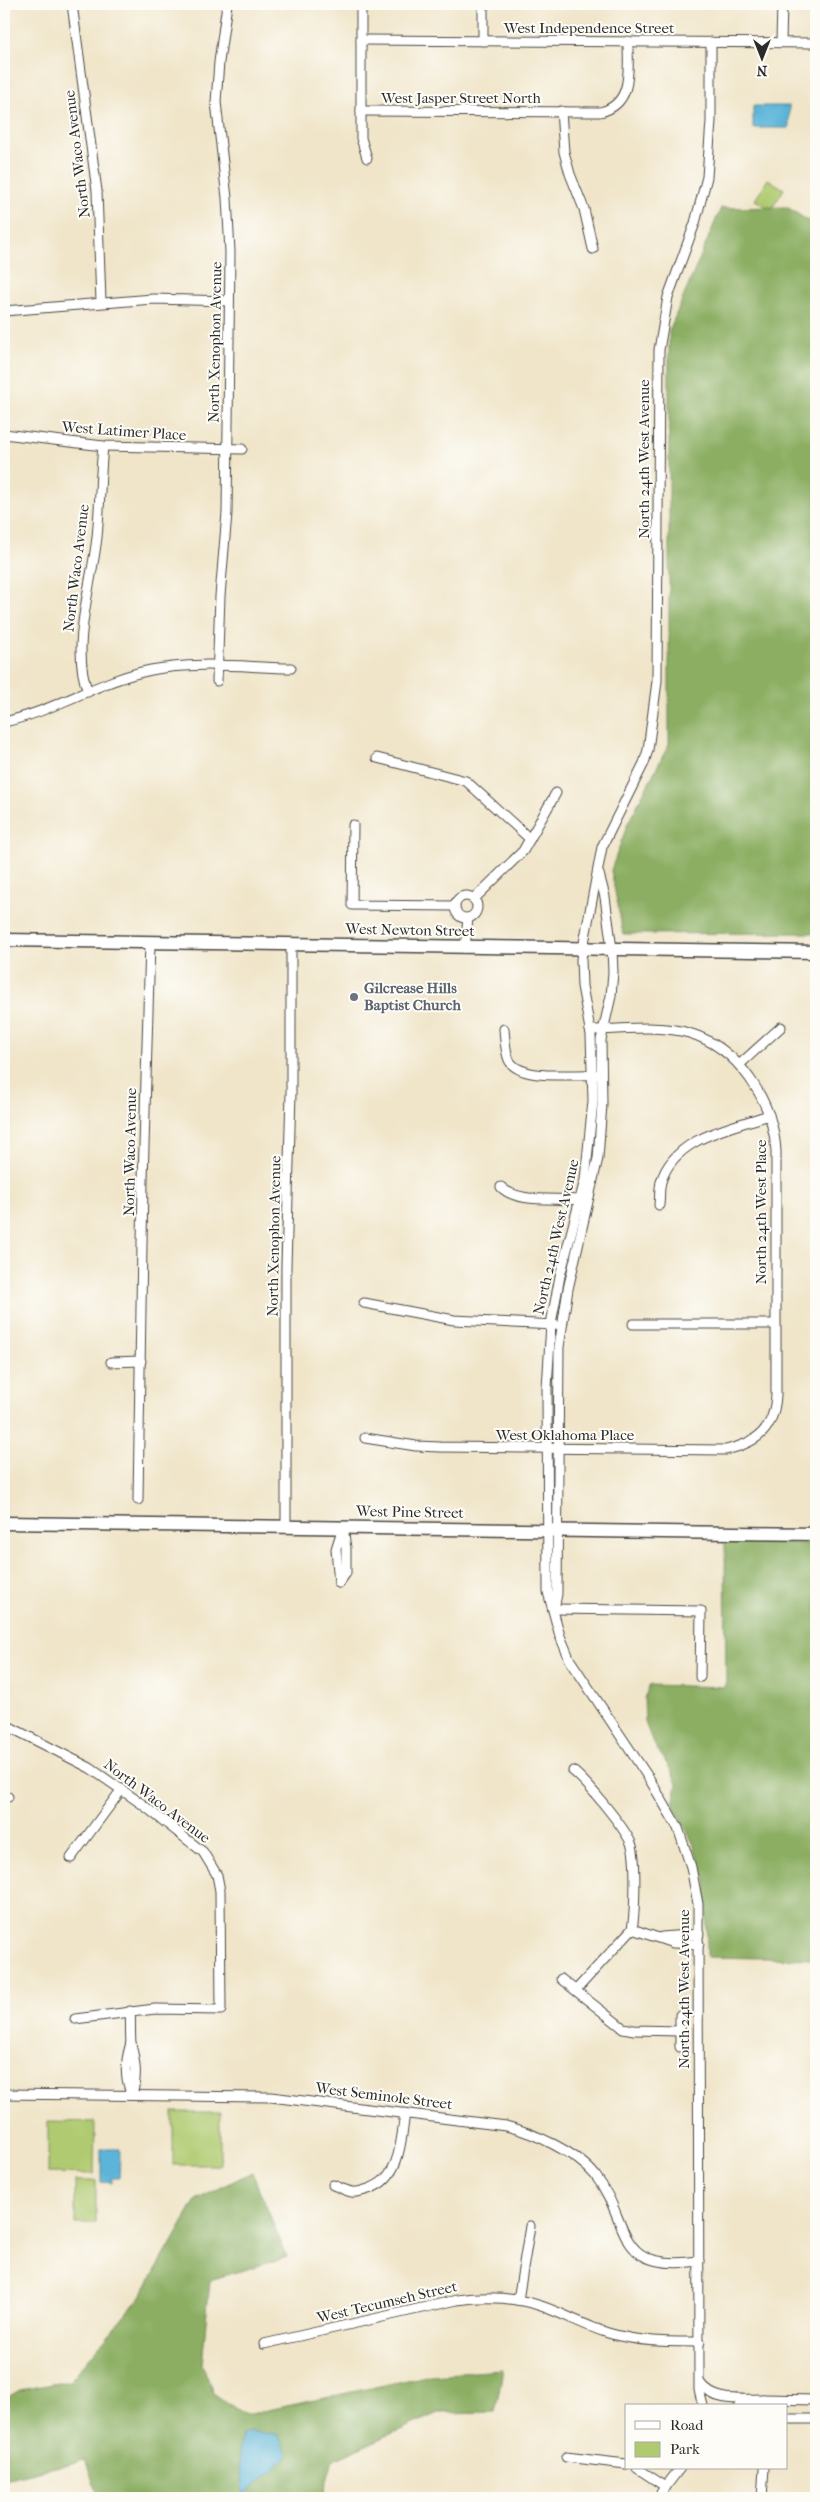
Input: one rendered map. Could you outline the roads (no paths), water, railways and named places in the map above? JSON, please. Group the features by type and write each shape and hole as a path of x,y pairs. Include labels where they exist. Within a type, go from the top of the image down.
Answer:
{"street":[{"name":"North Waco Avenue","path":"72,4 97,191 101,302"},
{"name":"North Xenophon Avenue","path":"217,681 220,596 227,512 229,222 216,102 218,69 227,4"},
{"path":"362,4 361,138 368,158"},
{"path":"483,4 483,41"},
{"path":"782,4 782,42"},
{"name":"West Independence Street","path":"361,40 816,43"},
{"name":"West Jasper Street North","path":"361,111 600,112 612,109 618,105 627,83 628,42"},
{"name":"North 24th West Avenue","path":"598,1075 582,986 582,949 602,846 644,763 654,716 656,681 659,350 668,297 695,223 707,177 710,154 712,42"},
{"path":"561,111 565,157 584,210 593,248"},
{"path":"4,311 152,299 229,301"},
{"name":"West Latimer Place","path":"4,434 103,446 242,449"},
{"name":"North Waco Avenue","path":"88,692 82,674 80,649 97,537 103,446"},
{"path":"4,722 43,711 88,692 150,670 179,667 291,668"},
{"path":"377,758 466,781 530,839"},
{"path":"474,899 516,858 530,839 556,793"},
{"path":"353,824 352,905 454,906"},
{"name":"North 24th West Avenue","path":"598,872 605,897 612,950 611,996 603,1030 598,1075 600,1141 585,1201 562,1325 558,1372 558,1448 548,1592 560,1636 570,1660 650,1780 678,1828 694,1884 699,1934 699,2382 703,2404"},
{"path":"454,906 457,900 463,896 474,899"},
{"path":"465,948 468,918 477,910 474,899"},
{"path":"454,906 460,916 468,918"},
{"name":"West Newton Street","path":"4,940 816,952"},
{"name":"North Waco Avenue","path":"138,1500 142,1180 150,943"},
{"name":"North Xenophon Avenue","path":"286,1528 286,1266 291,1093 291,944"},
{"path":"739,1065 780,1027"},
{"path":"504,1029 508,1059 521,1071 538,1074 598,1075"},
{"name":"North 24th West Place","path":"590,1030 659,1029 688,1033 716,1045 739,1065 754,1084 769,1115 774,1132 776,1151 775,1406 768,1426 762,1434"},
{"path":"659,1206 661,1182 675,1157 681,1151 708,1135 769,1115"},
{"path":"501,1187 507,1192 520,1196 585,1201"},
{"name":"North 24th West Avenue","path":"552,1530 547,1449 550,1324 560,1276 585,1201"},
{"path":"364,1303 454,1320 562,1325"},
{"path":"633,1324 775,1324"},
{"path":"111,1362 141,1361"},
{"name":"West Oklahoma Place","path":"365,1438 416,1446 726,1450 743,1446 762,1434"},
{"name":"West Pine Street","path":"4,1523 816,1534"},
{"path":"343,1527 346,1548 346,1573 339,1584 336,1549 343,1527"},
{"path":"554,1609 701,1611 700,1677"},
{"name":"North Waco Avenue","path":"4,1724 90,1768 122,1789 203,1852 217,1875 220,1891 221,2010 130,2011"},
{"path":"573,1771 585,1781 631,1843 634,1858 632,1929 576,1990"},
{"path":"70,1858 122,1789"},
{"path":"632,1929 673,1942 698,1944"},
{"path":"662,1937 699,1934"},
{"path":"562,1979 628,2030 680,2031"},
{"path":"75,2020 130,2011 131,2043 126,2058 126,2081 132,2095"},
{"path":"680,2015 680,2046"},
{"name":"West Seminole Street","path":"4,2094 272,2097 494,2123 539,2138 581,2162 595,2176 605,2192 626,2240 639,2253 667,2262 699,2261"},
{"path":"333,2185 352,2192 359,2192 375,2186 388,2176 393,2169 399,2152 405,2113"},
{"path":"518,2300 530,2226"},
{"name":"West Tecumseh Street","path":"264,2344 457,2300 486,2297 518,2300 540,2306 620,2336 653,2341 700,2342"},
{"path":"699,2382 706,2391 716,2396 763,2403 816,2400"},
{"path":"788,2419 816,2419"},
{"path":"566,2457 625,2464"},
{"path":"640,2470 666,2487"},
{"path":"657,2498 679,2470"},
{"path":"762,2498 764,2470"}],"water":[{"path":"753,106 789,106 789,128 753,128"},
{"path":"101,2149 120,2149 119,2178 112,2178 112,2183 101,2182"},
{"path":"250,2432 277,2434 288,2456 244,2495 239,2454 242,2435"}],"place":[{"name":"Gilcrease Hills Baptist Church","path":"354,997"}]}
